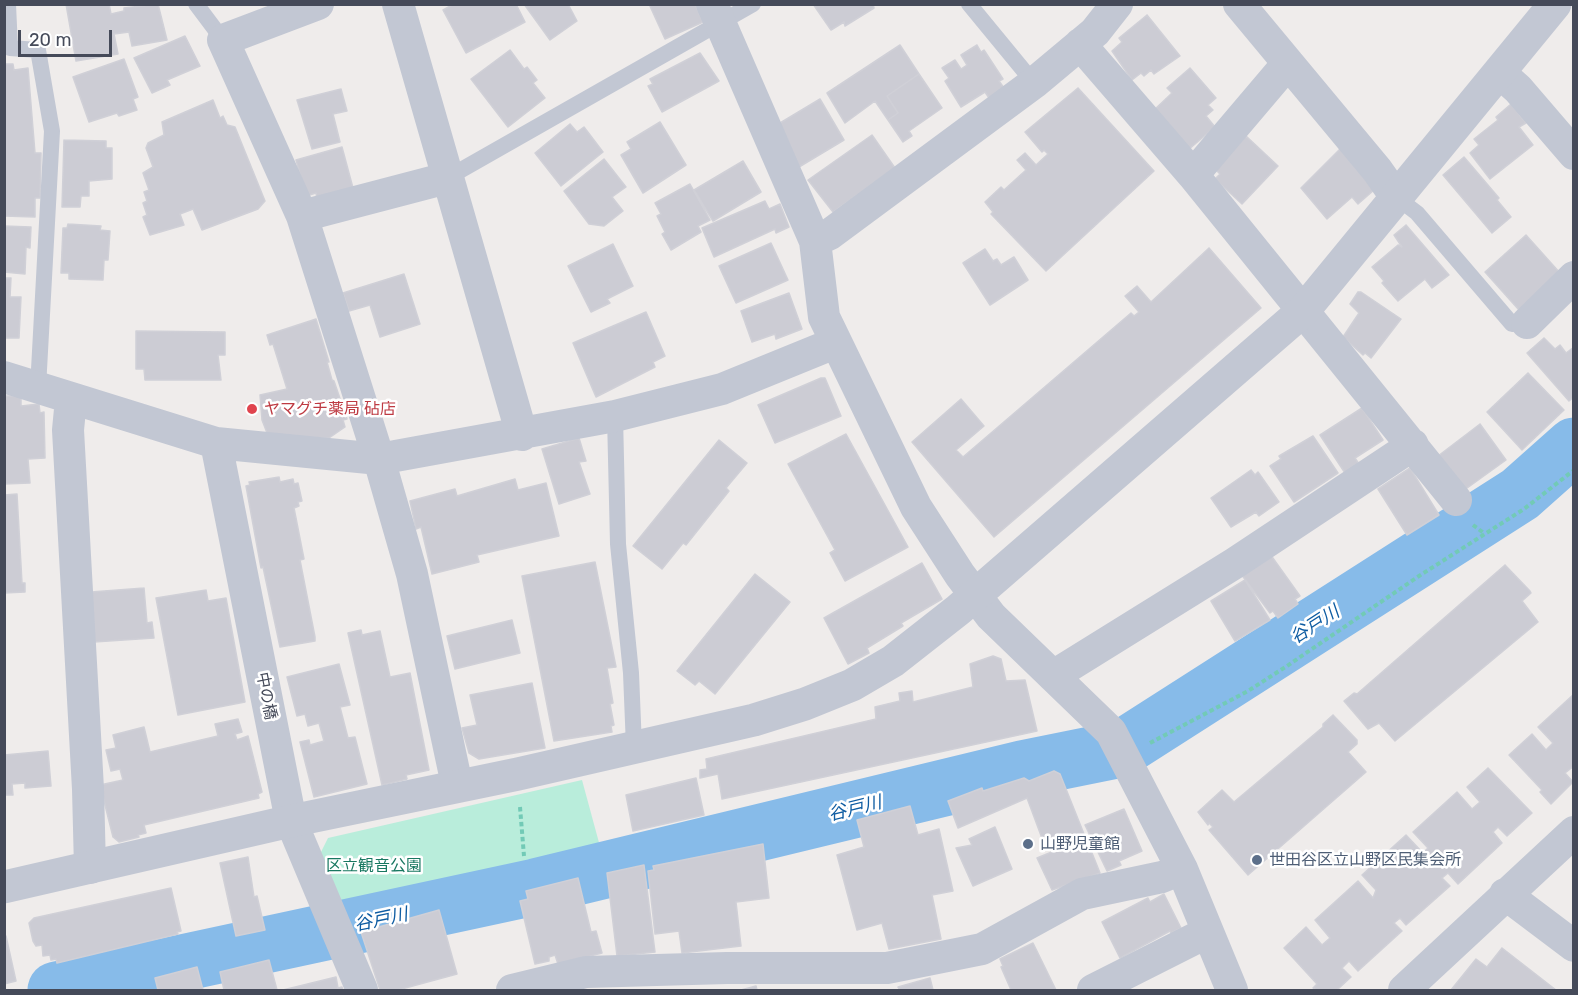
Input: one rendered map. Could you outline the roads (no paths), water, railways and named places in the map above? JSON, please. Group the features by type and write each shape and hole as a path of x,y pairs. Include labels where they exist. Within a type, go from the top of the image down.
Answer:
{"street":[{"path":"318,4 223,40 302,216 379,459 412,574 457,785"},
{"path":"398,4 522,435"},
{"path":"815,241 830,234 1034,83 1095,32 1117,4"},
{"path":"1239,4 1396,197"},
{"path":"4,887 291,820 518,774 754,720 806,704 852,685 893,661 974,595 1304,310 1555,4"},
{"path":"716,14 815,241 824,317 916,507 974,595 991,616 1119,745 1182,869 1232,990"},
{"path":"1080,44 1193,175 1456,500"},
{"path":"1193,175 1288,63"},
{"path":"1500,73 1518,89 1574,154"},
{"path":"302,216 447,178"},
{"path":"1527,323 1574,277"},
{"path":"4,377 216,443 379,459 615,417 722,389 836,343"},
{"path":"72,399 68,430 88,789 90,868"},
{"name":"中の橋","path":"216,443 291,820 362,990"},
{"path":"1053,676 1235,563 1413,445"},
{"path":"1404,990 1574,832"},
{"path":"512,990 586,972 727,968 887,968 982,949 1082,894 1162,877 1182,869"},
{"path":"1505,894 1574,946"},
{"path":"1093,990 1208,932"}],"lane":[{"path":"8,4 10,48 38,50 52,131 38,388"},
{"path":"195,4 223,40"},
{"path":"447,178 716,14 753,4"},
{"path":"969,4 1034,83"},
{"path":"1396,197 1417,213 1512,324 1527,323"},
{"path":"615,417 618,544 631,673 634,747"}],"waterway":[{"name":"谷戸川","path":"56,990 535,887 1022,769 1121,749 1520,494 1574,446"}],"place":[{"name":"ヤマグチ薬局 砧店","path":"252,409"},
{"name":"山野児童館","path":"1028,844"},
{"name":"世田谷区立山野区民集会所","path":"1257,860"}],"park label":[{"name":"区立観音公園","path":"374,866"}]}
